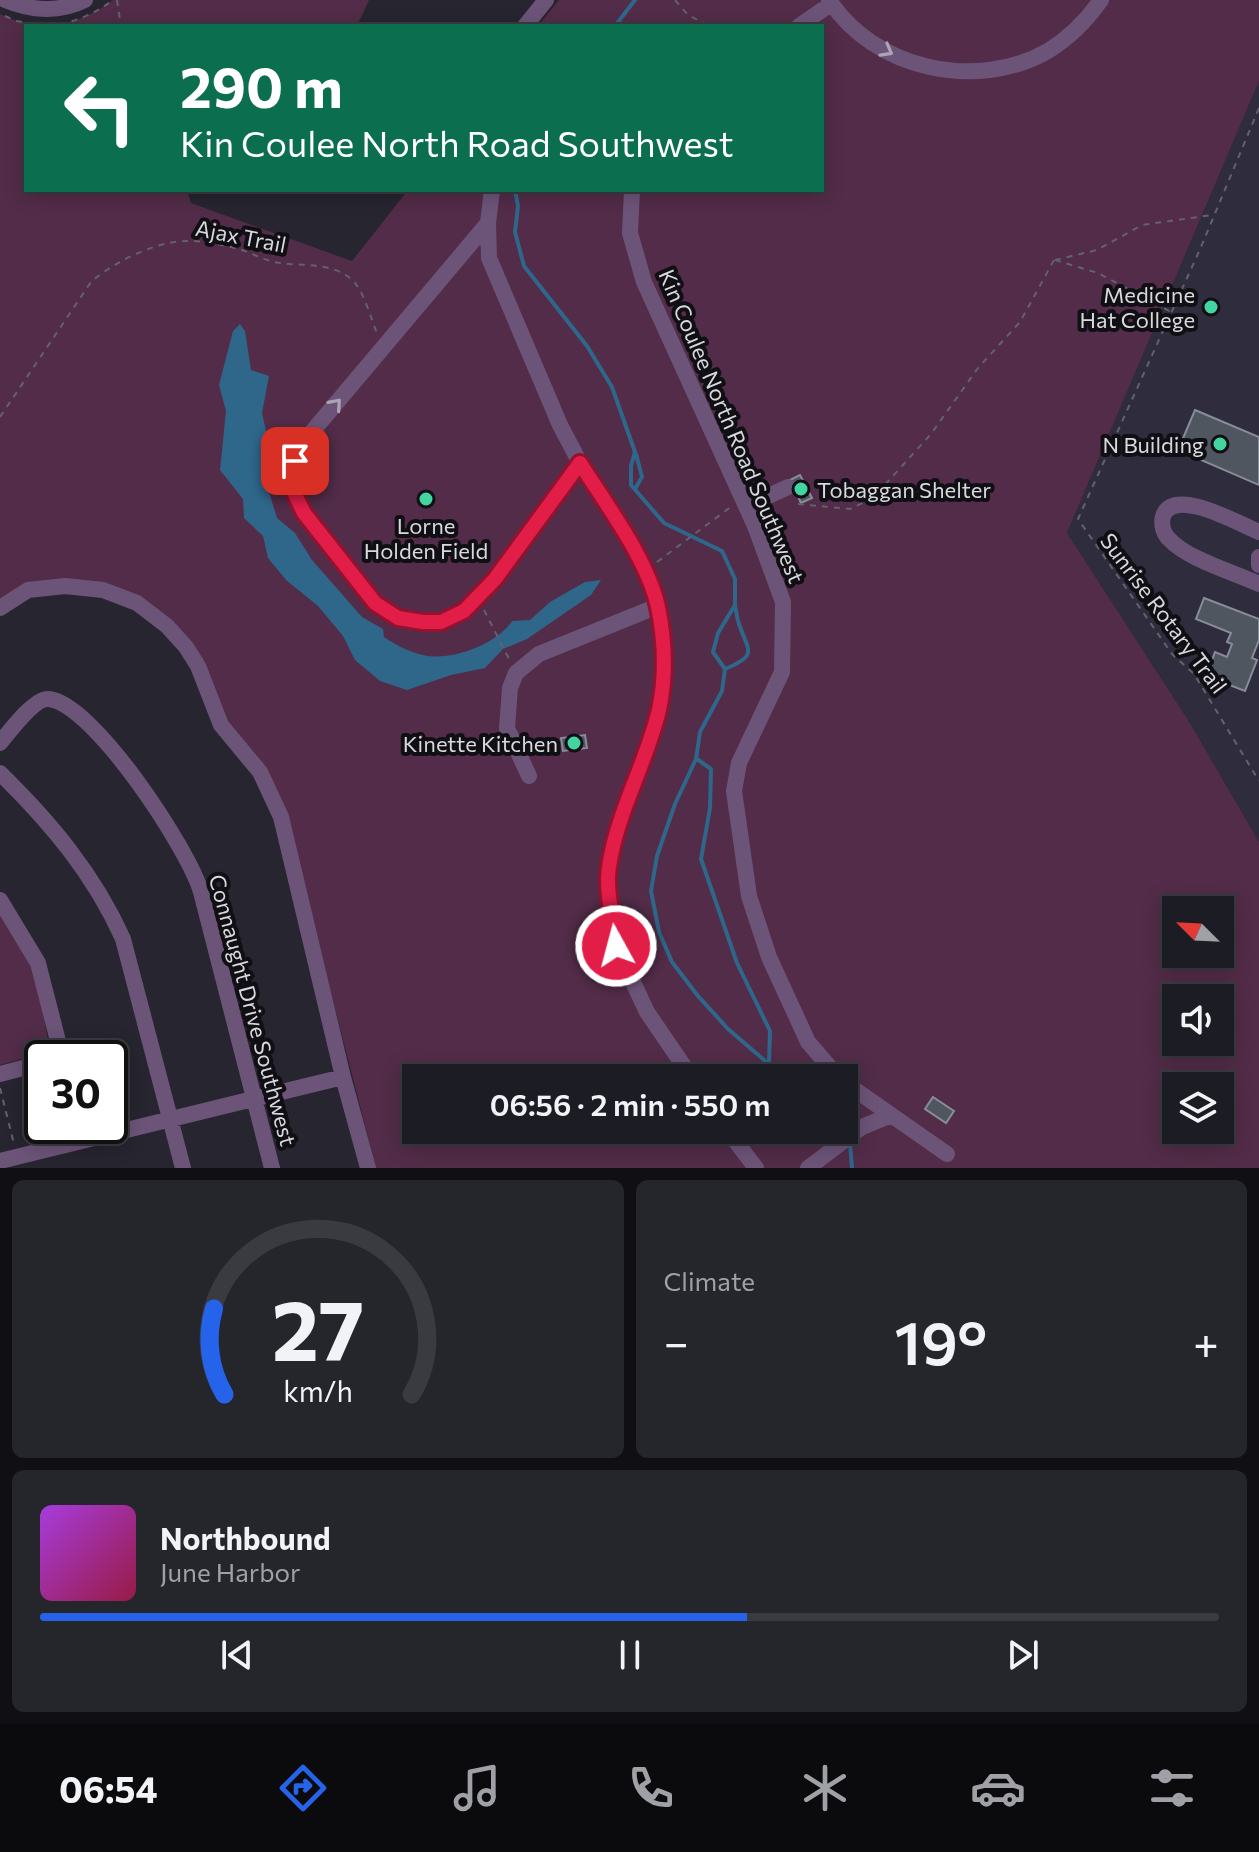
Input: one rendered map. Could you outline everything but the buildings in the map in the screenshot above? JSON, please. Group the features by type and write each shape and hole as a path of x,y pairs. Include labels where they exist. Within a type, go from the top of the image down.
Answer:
{"street":[{"path":"5,0 25,7 48,9 64,8 85,0"},
{"path":"527,24 546,0"},
{"path":"802,24 830,2 864,38 907,62 954,72 1002,68 1047,51 1086,21 1101,0"},
{"path":"492,192 488,223 489,258 560,425 646,570 658,606 664,658 659,709 647,750 618,822 608,871 616,946 647,1012 682,1064"},
{"name":"Kin Coulee North Road Southwest","path":"632,192 630,233 644,282 745,502 783,602 782,672 739,763 734,791 749,896 769,957 808,1042 827,1064"},
{"path":"488,223 306,439 295,461 291,486 304,513 376,605 398,618 441,622 464,611 495,579 580,463"},
{"path":"466,250 489,258"},
{"path":"745,502 788,487"},
{"path":"1259,532 1190,503 1173,505 1164,513 1162,525 1167,538 1184,551 1259,584"},
{"path":"1259,557 1259,565"},
{"path":"0,608 28,590 65,586 103,590 137,603 167,626 186,647 198,666 221,725 260,772 281,817 368,1168"},
{"path":"529,776 507,728 510,688 516,673 539,654 658,606"},
{"name":"Connaught Drive Southwest","path":"0,743 36,702 49,699 59,703 99,735 174,835 196,874 272,1168"},
{"path":"0,773 72,852 114,919 123,939 183,1168"},
{"path":"0,900 38,963 58,1040"},
{"path":"0,1074 24,1068"},
{"path":"0,1161 343,1077"},
{"path":"858,1092 947,1154"},
{"path":"808,1168 862,1127 891,1115"},
{"path":"738,1144 756,1168"}],"path":[{"path":"117,0 121,24"},
{"path":"675,0 688,15 706,24"},
{"path":"0,14 33,24"},
{"name":"Sunrise Rotary Trail","path":"1259,108 1078,519 1172,654 1194,674 1259,781"},
{"path":"798,504 850,509 861,507 873,498 931,434 978,368 1020,322 1054,260 1097,250 1142,225 1213,215"},
{"name":"Ajax Trail","path":"0,417 91,282 122,262 166,244 191,240 207,242 239,249 273,262 321,266 346,275 358,288 376,332"},
{"path":"1054,260 1098,273 1171,312"},
{"path":"646,570 707,525 745,502"},
{"path":"492,625 509,659"},
{"path":"0,1088 18,1157"}],"shaded area":[{"path":"113,0 369,0 358,24 60,24 98,10"},
{"path":"559,0 1259,0 1259,81 1067,533 1190,723 1259,842 1259,1168 376,1168 285,814 236,738 169,622 66,582 0,604 0,14 33,24 24,24 24,192 188,192 191,203 352,261 406,192 824,192 824,24 540,24"},
{"name":"Medicine Hat College","path":"1259,81 1259,842 1190,723 1067,533"},
{"path":"0,910 36,975 48,1040 24,1040 24,1058 0,1065"}],"water":[{"path":"240,324 245,331 251,370 269,376 262,413 269,444 271,474 268,489 277,518 295,533 312,560 362,617 383,629 384,637 413,652 447,656 485,644 512,621 530,620 550,602 585,582 601,580 591,595 527,639 503,649 485,668 451,675 407,690 380,681 355,660 343,636 318,606 286,580 268,558 263,536 244,518 243,499 220,470 226,411 219,385 233,331"}],"waterway":[{"path":"617,24 635,0"},
{"path":"515,192 518,206 515,232 524,266 587,346 612,387 635,452 631,485 664,523 722,551 735,579 735,605 718,633 713,652 725,669 722,691 700,732 696,759 675,804 657,856 651,891 659,932 672,962 728,1029 769,1064"},
{"path":"635,489 642,477 636,454"},
{"path":"725,669 743,660 748,651 735,605"},
{"path":"697,759 711,769 710,808 701,859 737,963 770,1031 769,1062"},
{"path":"850,1144 852,1168"}],"place":[{"name":"Medicine Hat College","path":"1211,307"},
{"name":"N Building","path":"1220,444"},
{"name":"Tobaggan Shelter","path":"801,489"},
{"name":"Lorne Holden Field","path":"426,499"},
{"name":"Kinette Kitchen","path":"574,743"}],"route":[{"path":"295,461 291,486 304,513 376,605 398,618 423,622 441,622 464,611 495,579 580,463 646,570 658,606 664,658 659,709 647,750 618,822 608,871 616,946"}]}
